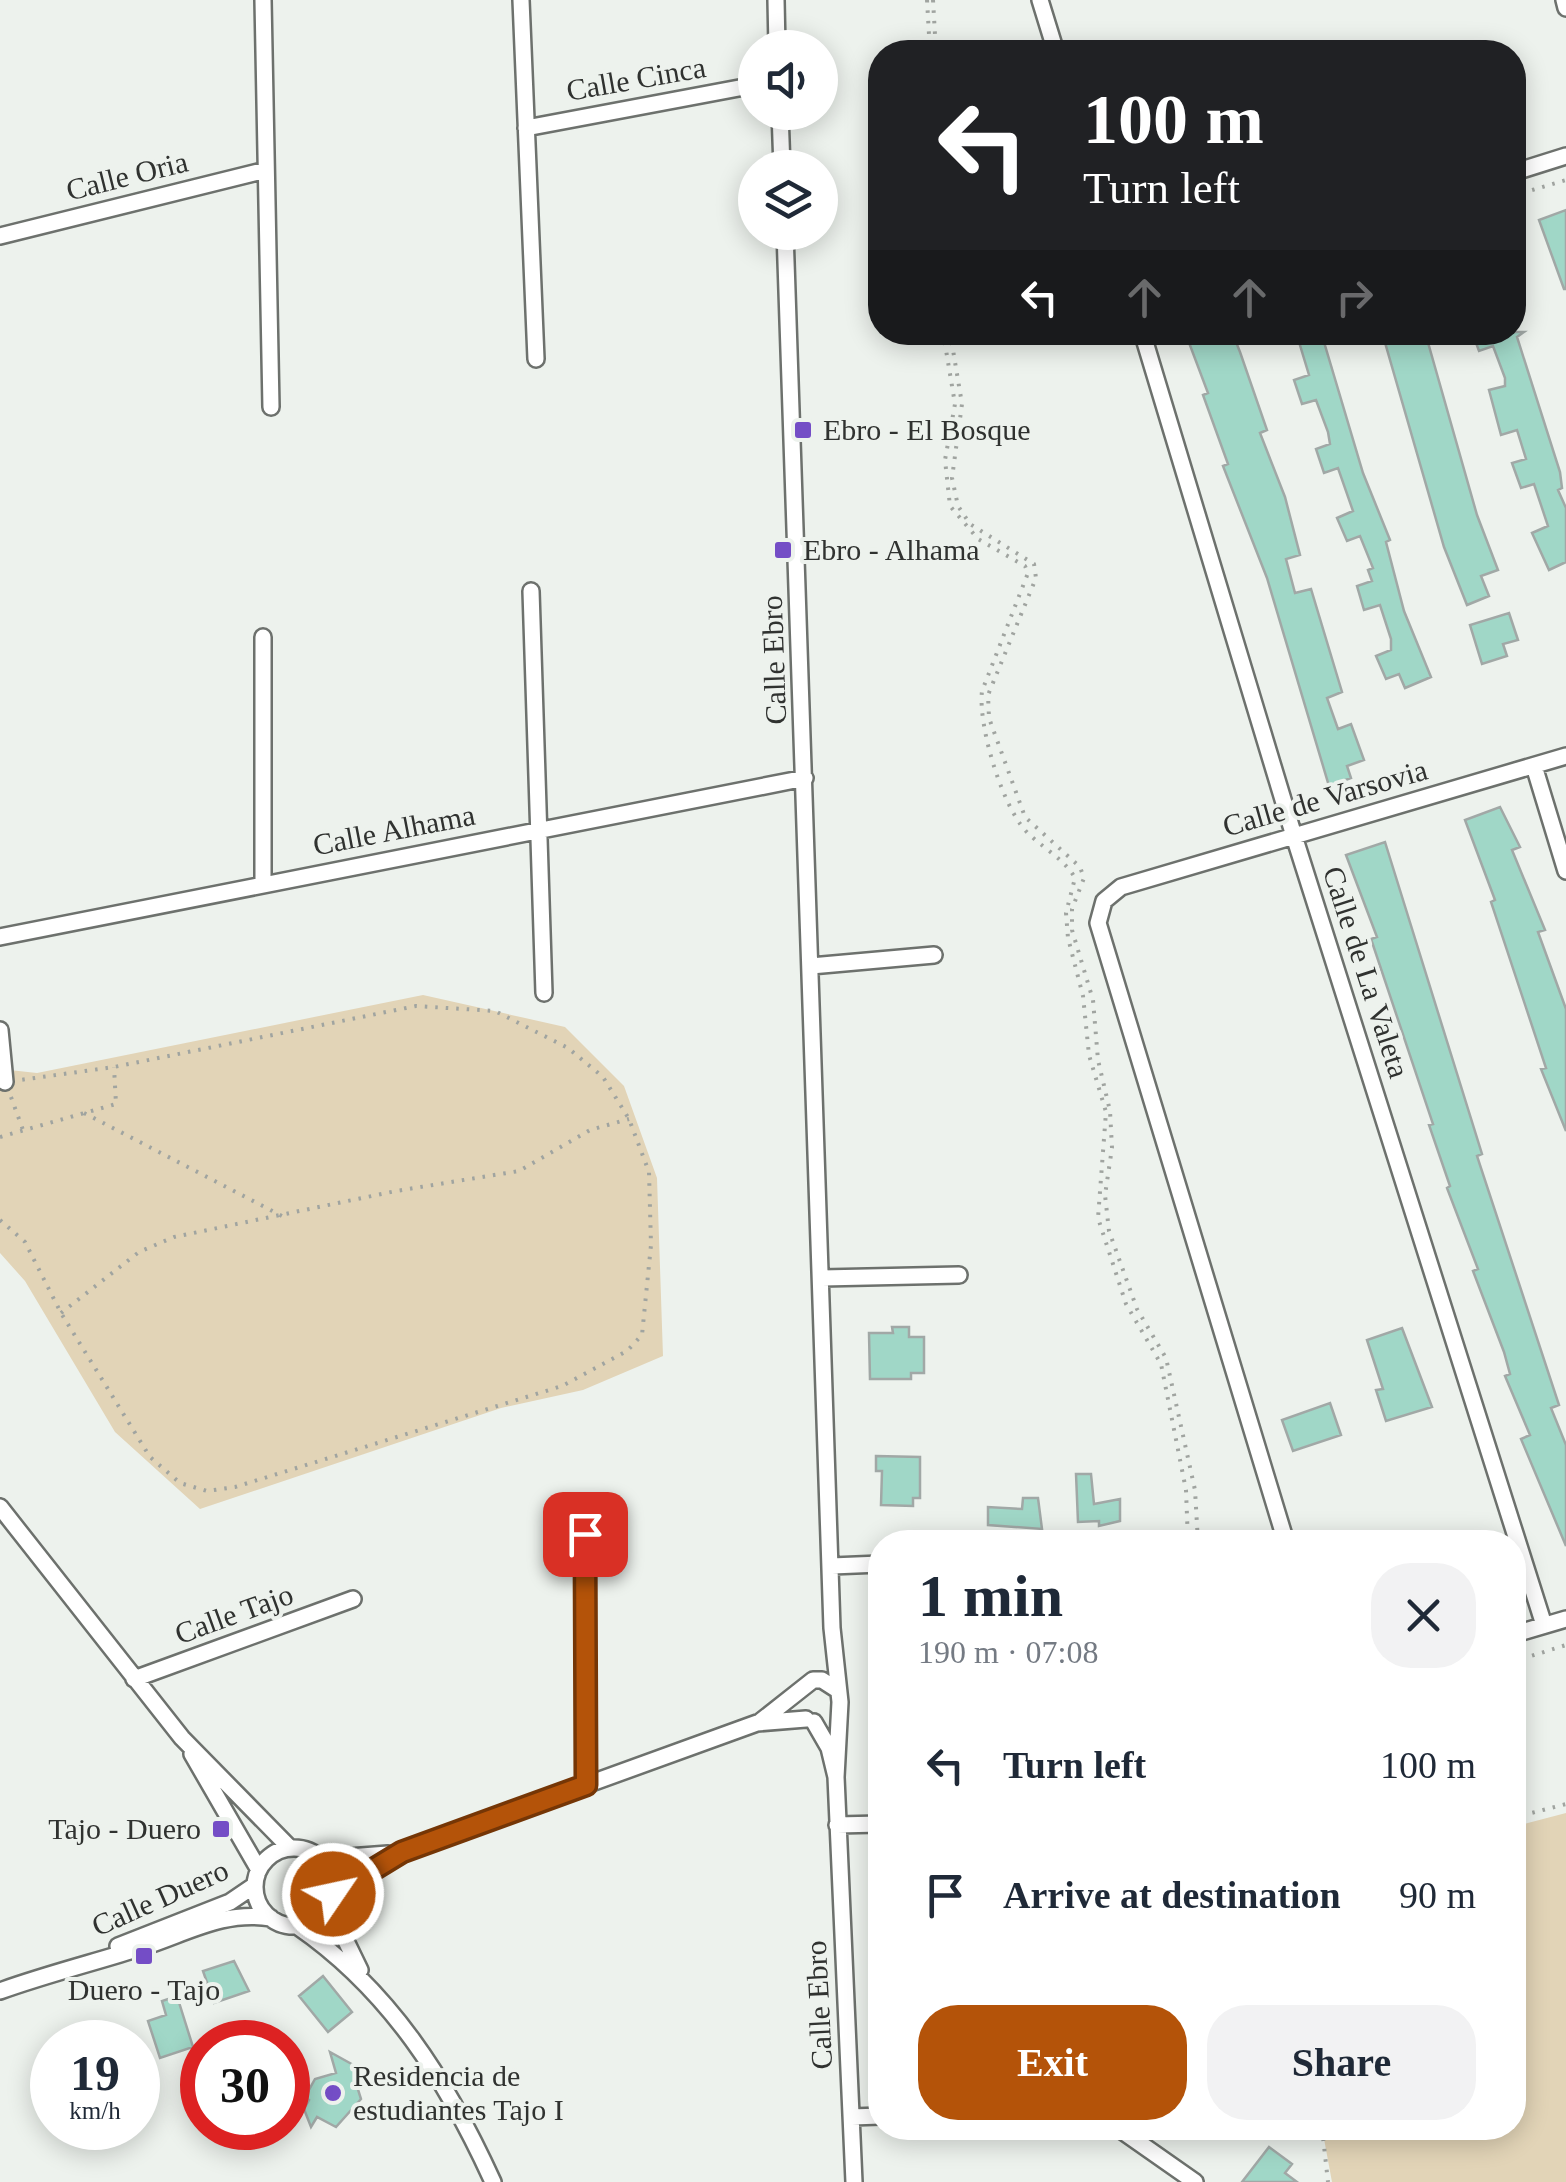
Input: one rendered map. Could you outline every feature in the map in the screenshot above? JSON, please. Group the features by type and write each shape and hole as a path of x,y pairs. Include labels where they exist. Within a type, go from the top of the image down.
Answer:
{"street":[{"path":"263,0 271,407"},
{"name":"Calle Cinca","path":"521,0 536,359"},
{"path":"776,0 777,30"},
{"path":"1040,0 1052,40"},
{"path":"1564,0 1566,8"},
{"name":"Calle Cinca","path":"526,128 738,89"},
{"path":"1526,169 1566,156"},
{"name":"Calle Oria","path":"0,236 266,170"},
{"name":"Calle Ebro","path":"786,250 836,1689"},
{"name":"Calle de La Valeta","path":"1146,345 1294,836 1514,1530"},
{"path":"531,591 544,993"},
{"path":"263,884 264,637"},
{"name":"Calle de Varsovia","path":"1282,1530 1098,923 1104,901 1121,887 1566,756"},
{"path":"1534,766 1566,871"},
{"name":"Calle Alhama","path":"0,936 805,778"},
{"path":"812,966 934,954"},
{"path":"0,1030 4,1082"},
{"path":"822,1278 959,1275"},
{"path":"0,1507 182,1738 290,1848"},
{"path":"585,1534 586,1785"},
{"path":"832,1566 868,1564"},
{"name":"Calle de La Valeta","path":"1526,1568 1544,1625"},
{"name":"Calle Tajo","path":"134,1680 353,1599"},
{"path":"1526,1630 1566,1618"},
{"name":"Calle Ebro","path":"806,1685 825,1661 832,1628"},
{"path":"297,1926 316,1920 331,1900 402,1852 757,1723 829,1720 839,1708 836,1689 822,1680 806,1685 757,1723"},
{"path":"806,1685 797,1701 810,1720"},
{"name":"Calle Ebro","path":"839,1708 837,1825 854,2182"},
{"name":"Calle Ebro","path":"810,1720 828,1748 836,1777"},
{"path":"182,1738 241,1832 257,1878 262,1909 272,1918 297,1926 363,1978 392,2010 442,2081 493,2182"},
{"path":"837,1825 868,1824"},
{"path":"257,1878 277,1852 290,1848 307,1850 322,1859 329,1869 331,1900 363,1978"},
{"path":"322,1859 402,1852"},
{"name":"Calle Duero","path":"0,1990 87,1961 230,1902 257,1878"},
{"name":"Calle Duero","path":"87,1961 142,1948 215,1920 251,1914 272,1918"},
{"path":"852,2117 868,2116"},
{"path":"1135,2140 1195,2182"}],"path":[{"path":"930,0 932,40"},
{"path":"1526,192 1566,180"},
{"path":"948,345 955,404 945,460 950,506 978,539 1025,566 1028,573 982,691 980,710 1009,807 1021,826 1075,878 1066,913 1068,938 1083,996 1089,1056 1106,1112 1098,1218 1126,1304 1161,1364 1186,1490 1188,1530"},
{"path":"950,345 962,404 952,478 958,506 970,524 1034,564 1036,578 988,695 988,718 1025,817 1080,867 1084,878 1072,909 1072,930 1094,1000 1098,1060 1110,1111 1112,1148 1104,1195 1109,1231 1137,1309 1166,1358 1196,1490 1198,1530"},
{"path":"0,1220 25,1242 62,1313 150,1457 180,1483 208,1491 235,1487 562,1386 627,1351 642,1335 650,1245 648,1172 628,1119 603,1077 568,1048 495,1011 416,1006 114,1067 4,1082 24,1130"},
{"path":"0,1137 116,1104 114,1067"},
{"path":"84,1113 282,1216"},
{"path":"62,1313 139,1252 174,1238 519,1171 590,1130 628,1119"},
{"path":"1526,1658 1566,1645"},
{"path":"1526,1814 1566,1804"},
{"path":"1323,2140 1328,2182"}],"shaded area":[{"path":"423,995 565,1027 624,1086 657,1178 663,1356 583,1390 501,1408 200,1509 115,1432 25,1281 0,1253 0,1069 37,1073"},
{"path":"1566,1813 1566,2182 1332,2182 1324,2140 1526,2140 1526,1824"}],"building":[{"path":"1566,210 1566,289 1564,289 1539,220"},
{"path":"1190,345 1237,345 1267,430 1260,433 1285,497 1300,555 1286,559 1295,593 1311,589 1342,692 1327,698 1338,729 1351,724 1364,760 1347,766 1351,778 1329,786 1267,578 1223,466 1228,464 1203,395 1208,393"},
{"path":"1300,345 1325,345 1363,473 1390,540 1386,542 1404,611 1431,677 1405,688 1399,674 1386,679 1376,656 1391,650 1391,639 1380,605 1364,610 1357,586 1372,581 1368,570 1373,568 1360,536 1347,541 1337,518 1353,511 1338,468 1324,473 1316,449 1330,444 1328,432 1316,400 1302,404 1294,380 1309,375"},
{"path":"1386,345 1429,345 1477,515 1498,570 1481,576 1489,596 1467,605 1444,547"},
{"path":"1477,345 1520,345 1560,472 1562,488 1558,490 1566,508 1566,562 1549,570 1532,533 1548,526 1534,484 1521,488 1512,463 1526,459 1517,430 1501,435 1489,390 1505,386 1505,378 1493,346 1479,351"},
{"path":"1509,613 1518,640 1503,644 1507,656 1482,664 1470,625"},
{"path":"1500,807 1520,847 1512,850 1545,930 1538,932 1566,1009 1566,1131 1541,1069 1546,1068 1491,902 1495,900 1465,820"},
{"path":"1385,842 1482,1154 1477,1156 1559,1405 1551,1408 1566,1445 1566,1546 1521,1439 1530,1435 1505,1376 1510,1374 1504,1352 1473,1271 1478,1269 1447,1188 1450,1186 1429,1125 1433,1124 1371,939 1377,937 1346,855"},
{"path":"892,1327 909,1327 909,1337 924,1337 924,1373 911,1373 911,1379 870,1379 869,1333 893,1333"},
{"path":"1402,1328 1432,1407 1386,1421 1376,1390 1383,1389 1367,1340"},
{"path":"1330,1403 1341,1435 1293,1451 1282,1420"},
{"path":"876,1456 920,1457 920,1498 913,1498 913,1506 881,1505 882,1471 876,1471"},
{"path":"1076,1474 1091,1474 1094,1504 1120,1499 1120,1521 1099,1526 1099,1521 1078,1522"},
{"path":"1023,1498 1038,1498 1042,1529 988,1525 988,1507 1022,1509"},
{"path":"234,1961 249,1991 214,2003 203,1971"},
{"path":"323,1976 352,2012 328,2032 299,1996"},
{"path":"177,1996 185,2020 180,2020 180,2051 160,2058 160,2020 151,2020 166,2015 162,2001"},
{"name":"Residencia de estudiantes Tajo I","path":"330,2052 375,2077 355,2080 361,2099 336,2127 317,2117 311,2127 310,2088 315,2079 336,2073"},
{"path":"1269,2147 1292,2164 1285,2173 1297,2182 1242,2182"}],"place":[{"name":"Ebro - El Bosque","path":"803,430"},
{"name":"Ebro - Alhama","path":"783,550"},
{"name":"Tajo - Duero","path":"221,1829"},
{"name":"Duero - Tajo","path":"144,1956"},
{"name":"Residencia de estudiantes Tajo I","path":"333,2093"}],"route":[{"path":"333,1894 402,1852 586,1785 585,1534"}]}
